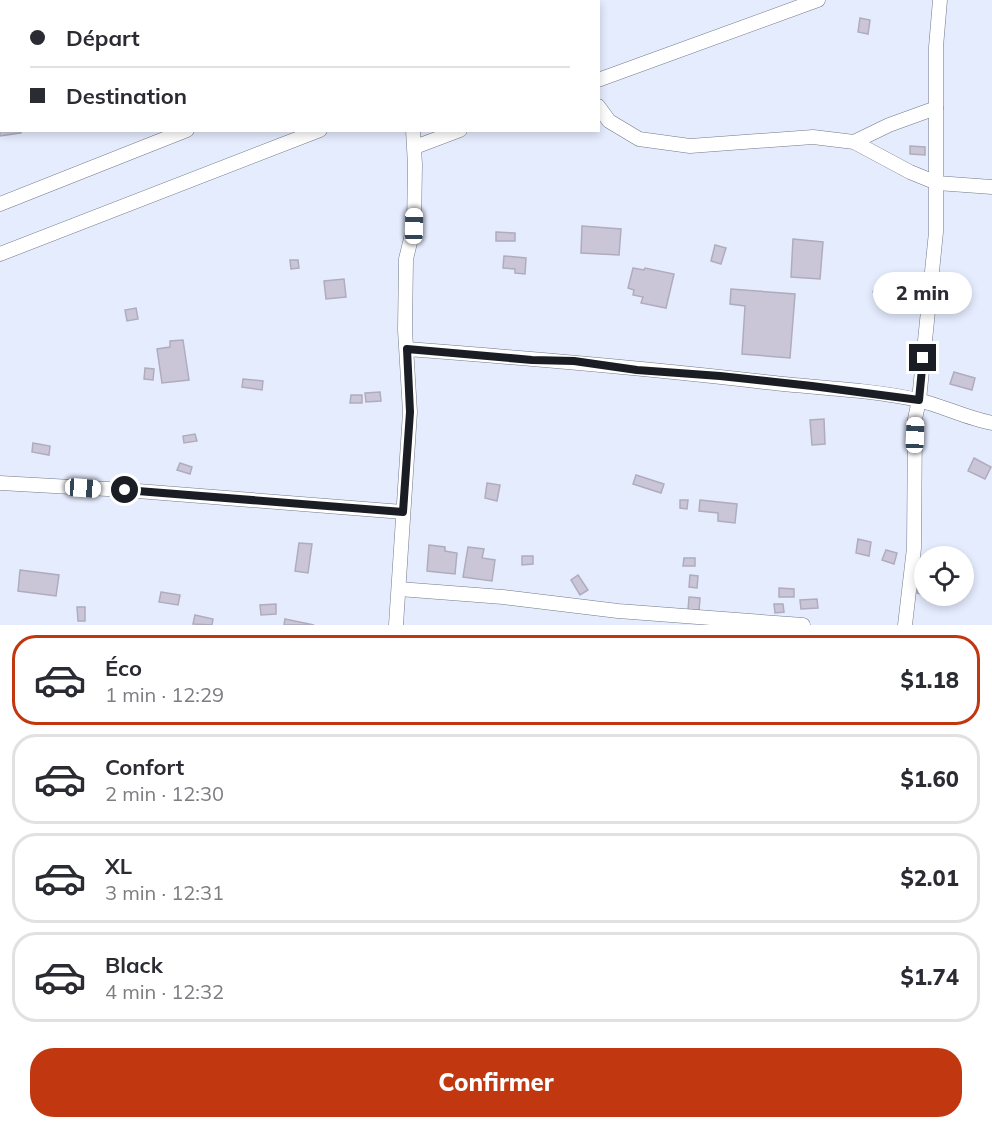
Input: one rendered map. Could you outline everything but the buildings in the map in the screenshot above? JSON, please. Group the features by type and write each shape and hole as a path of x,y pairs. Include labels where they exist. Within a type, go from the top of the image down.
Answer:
{"street":[{"path":"600,79 818,0"},
{"path":"905,625 914,548 915,419 919,400 936,232 936,47 940,0"},
{"path":"854,142 889,125 936,108"},
{"path":"600,109 609,121 639,139 649,141 690,146 813,137 854,142 910,172 937,183 992,187"},
{"path":"146,132 154,142"},
{"path":"0,204 182,132"},
{"path":"0,254 315,132"},
{"path":"396,625 410,412 406,259 414,226 413,132"},
{"path":"415,147 455,132"},
{"path":"407,349 532,360 574,361 637,370 812,386 919,400 992,423"},
{"path":"0,483 125,490 403,512"},
{"path":"399,589 503,597 618,611 803,625"}],"route":[{"path":"125,490 403,512 410,412 407,349 532,360 574,361 637,370 812,386 919,400 923,358"}]}
